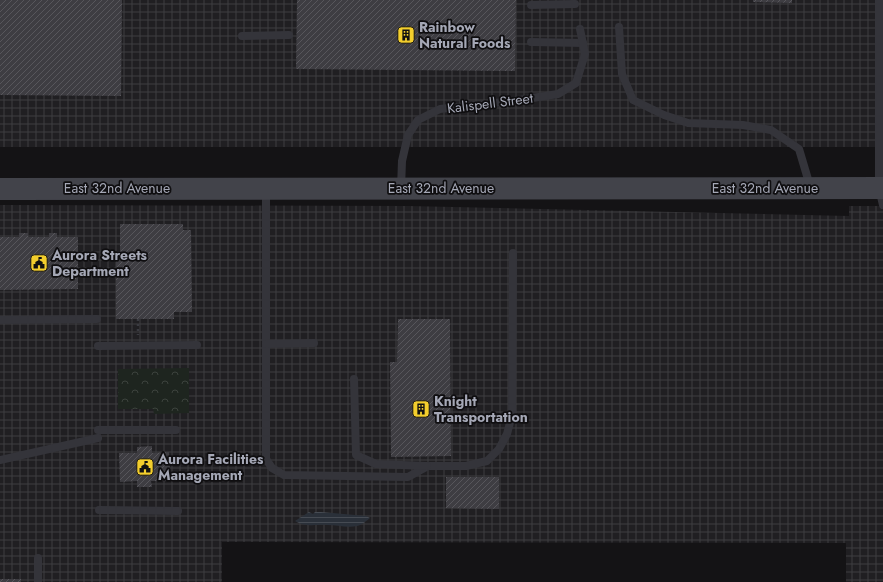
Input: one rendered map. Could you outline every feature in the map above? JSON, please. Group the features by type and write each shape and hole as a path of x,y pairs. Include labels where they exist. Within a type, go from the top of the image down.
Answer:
{"street":[{"name":"East 32nd Avenue","path":"0,188 811,188 882,194"}],"lane":[{"path":"879,0 882,194"},
{"path":"531,5 575,4"},
{"path":"619,27 622,74 633,100 664,115 688,123 743,125 771,130 799,149 811,188"},
{"name":"Kalispell Street","path":"401,188 402,161 408,135 418,120 440,109 513,101 558,94 576,83 585,54 580,29"},
{"path":"242,36 289,35"},
{"path":"531,42 583,43"},
{"path":"266,188 266,459 272,468 284,475 408,477 428,466"},
{"path":"354,379 356,456 376,464 466,466 487,462 499,448 507,434 512,415 513,253"},
{"path":"0,320 97,319"},
{"path":"266,344 314,343"},
{"path":"98,346 197,345"},
{"path":"0,460 98,434 176,430"},
{"path":"99,510 178,511"},
{"path":"38,558 38,582"}],"path":[{"path":"138,319 139,346"}],"shaded area":[{"path":"0,0 883,0 883,147 0,147"},
{"path":"0,205 408,206 849,216 849,206 883,206 883,582 846,582 846,543 222,542 222,582 0,582"},
{"path":"309,512 313,514 315,512 321,512 366,516 370,518 364,523 353,527 308,525 295,521"}],"green space":[{"path":"189,368 189,413 154,414 153,409 118,409 118,369"}],"building":[{"path":"0,0 122,0 121,96 0,95"},
{"name":"Rainbow Natural Foods","path":"297,0 516,0 515,71 296,69"},
{"path":"753,0 792,0 792,3 753,2"},
{"path":"120,224 183,224 183,230 191,230 192,312 174,312 174,319 116,319 116,251 120,251"},
{"name":"Aurora Streets Department","path":"19,233 28,233 28,237 49,237 49,233 57,233 57,237 78,237 78,289 0,290 0,237 19,237"},
{"name":"Knight Transportation","path":"398,319 450,319 451,456 391,457 390,362 397,362"},
{"name":"Aurora Facilities Management","path":"152,446 152,453 169,452 170,481 151,481 152,487 137,487 137,481 120,482 119,453 137,453 137,447"},
{"path":"446,477 499,477 499,509 446,508"},
{"path":"0,579 21,579 21,582 0,582"}],"place":[{"name":"Rainbow Natural Foods","path":"406,35"},
{"name":"Aurora Streets Department","path":"39,263"},
{"name":"Knight Transportation","path":"421,409"},
{"name":"Aurora Facilities Management","path":"145,467"}]}
